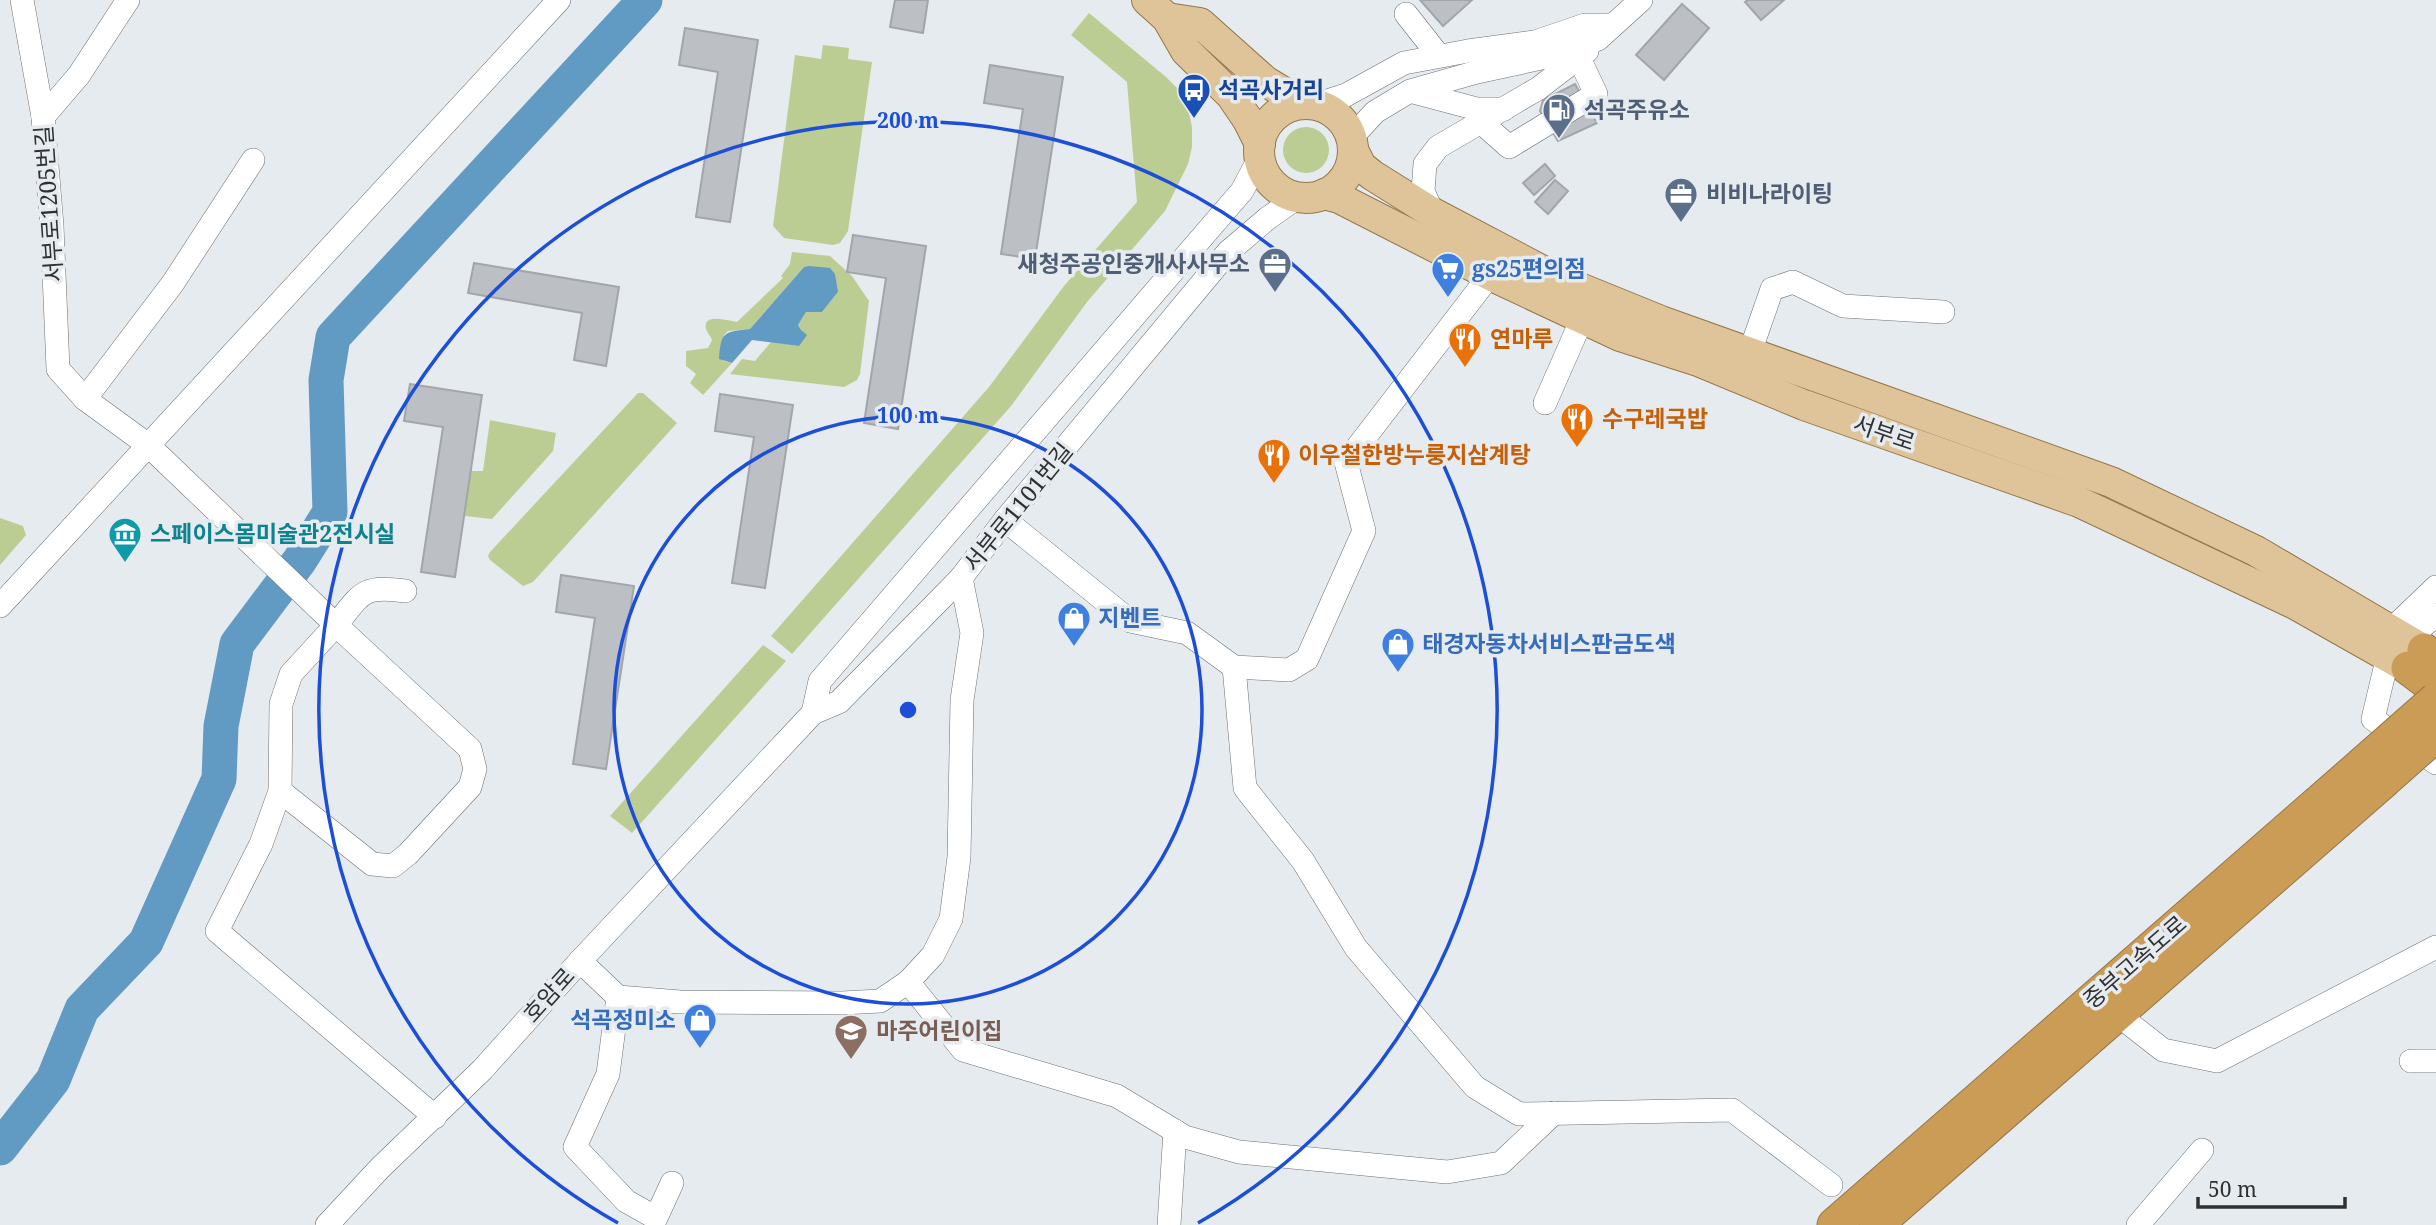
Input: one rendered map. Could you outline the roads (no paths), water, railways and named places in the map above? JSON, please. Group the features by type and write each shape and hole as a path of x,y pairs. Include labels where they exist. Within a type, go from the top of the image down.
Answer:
{"highway":[{"name":"서부로","path":"2414,650 2436,689"},
{"name":"중부고속도로","path":"1875,1225 2118,1014 2372,773 2436,699"},
{"name":"중부고속도로","path":"1834,1225 2372,773 2436,735"}],"main road":[{"path":"1157,9 1200,23 1265,80 1309,105 1338,117 1352,144 1347,175 1339,185 1311,195 1279,189 1270,180 1248,120 1231,95 1186,51 1157,9"},
{"path":"1260,150 1264,132 1279,113 1309,105"},
{"name":"서부로","path":"1352,144 1361,166 1372,175 1432,212 1560,280 1661,321 2111,482 2256,551 2414,650"},
{"name":"서부로","path":"1311,195 1339,198 1490,275 1620,336 1699,361 1804,405 2079,502 2295,604 2414,650"}],"street":[{"name":"서부로1205번길","path":"22,0 43,117 52,226 58,369 85,400 148,445 312,603 470,748 475,769 470,787 408,854 393,866 372,864 279,790"},
{"path":"43,117 79,75 128,0"},
{"path":"0,606 559,0"},
{"path":"1432,212 1423,191 1425,164 1438,147 1539,88 1579,58 1641,0"},
{"path":"1406,14 1439,56"},
{"path":"1309,105 1346,95 1405,63 1535,42 1586,25 1605,32"},
{"path":"1352,144 1375,112 1410,91 1477,72 1560,54 1605,32"},
{"path":"1482,123 1509,147 1596,94 1579,58"},
{"path":"1410,91 1476,109 1504,109"},
{"path":"813,713 820,681 1242,191 1260,150"},
{"path":"85,400 173,283 253,160"},
{"name":"서부로1101번길","path":"618,997 680,1002 880,1001 908,982 933,956 951,919 958,857 962,700 972,633 961,578 1005,520 1228,252 1311,195"},
{"path":"1005,520 1130,621 1187,633 1234,667 1289,670 1307,659 1364,531 1346,461 1490,275"},
{"path":"1750,352 1772,289 1793,282 1843,306 1943,312"},
{"path":"1545,403 1582,319"},
{"path":"580,961 813,713 839,702 961,578"},
{"path":"405,591 379,587 367,592 291,674 281,704 279,790 261,844 217,931 435,1117"},
{"path":"2414,650 2436,587"},
{"path":"2436,615 2373,719 2436,763"},
{"path":"1234,667 1245,788 1303,861 1356,948 1475,1087 1519,1114 1732,1110 1831,1185"},
{"path":"2118,1014 2163,1050 2217,1061 2436,947"},
{"name":"호암로","path":"327,1225 380,1168 482,1070 580,961 618,997"},
{"path":"908,982 963,1050 1117,1096 1185,1137 1239,1152 1447,1172 1501,1163 1554,1113"},
{"path":"618,997 608,1074 575,1147 626,1201 656,1218 672,1183"},
{"path":"2411,1061 2436,1061"},
{"path":"1169,1225 1175,1131"},
{"path":"2138,1225 2202,1150"}],"water":[{"path":"804,267 830,268 835,274 838,292 822,312 806,312 798,325 807,335 799,346 752,340 732,363 719,359 723,338 729,332 750,329"}],"waterway":[{"path":"0,1148 53,1080 82,1009 146,942 219,779 221,726 237,644 300,560 330,512 326,380 333,337 645,0"}],"place":[{"name":"석곡사거리","path":"1194,120"},
{"name":"석곡주유소","path":"1559,140"},
{"name":"비비나라이팅","path":"1681,224"},
{"name":"새청주공인중개사사무소","path":"1275,294"},
{"name":"gs25편의점","path":"1448,299"},
{"name":"연마루","path":"1465,369"},
{"name":"수구레국밥","path":"1577,449"},
{"name":"이우철한방누룽지삼계탕","path":"1274,485"},
{"name":"스페이스몸미술관2전시실","path":"125,564"},
{"name":"지벤트","path":"1074,648"},
{"name":"태경자동차서비스판금도색","path":"1398,674"},
{"name":"석곡정미소","path":"700,1050"},
{"name":"마주어린이집","path":"851,1061"}]}
